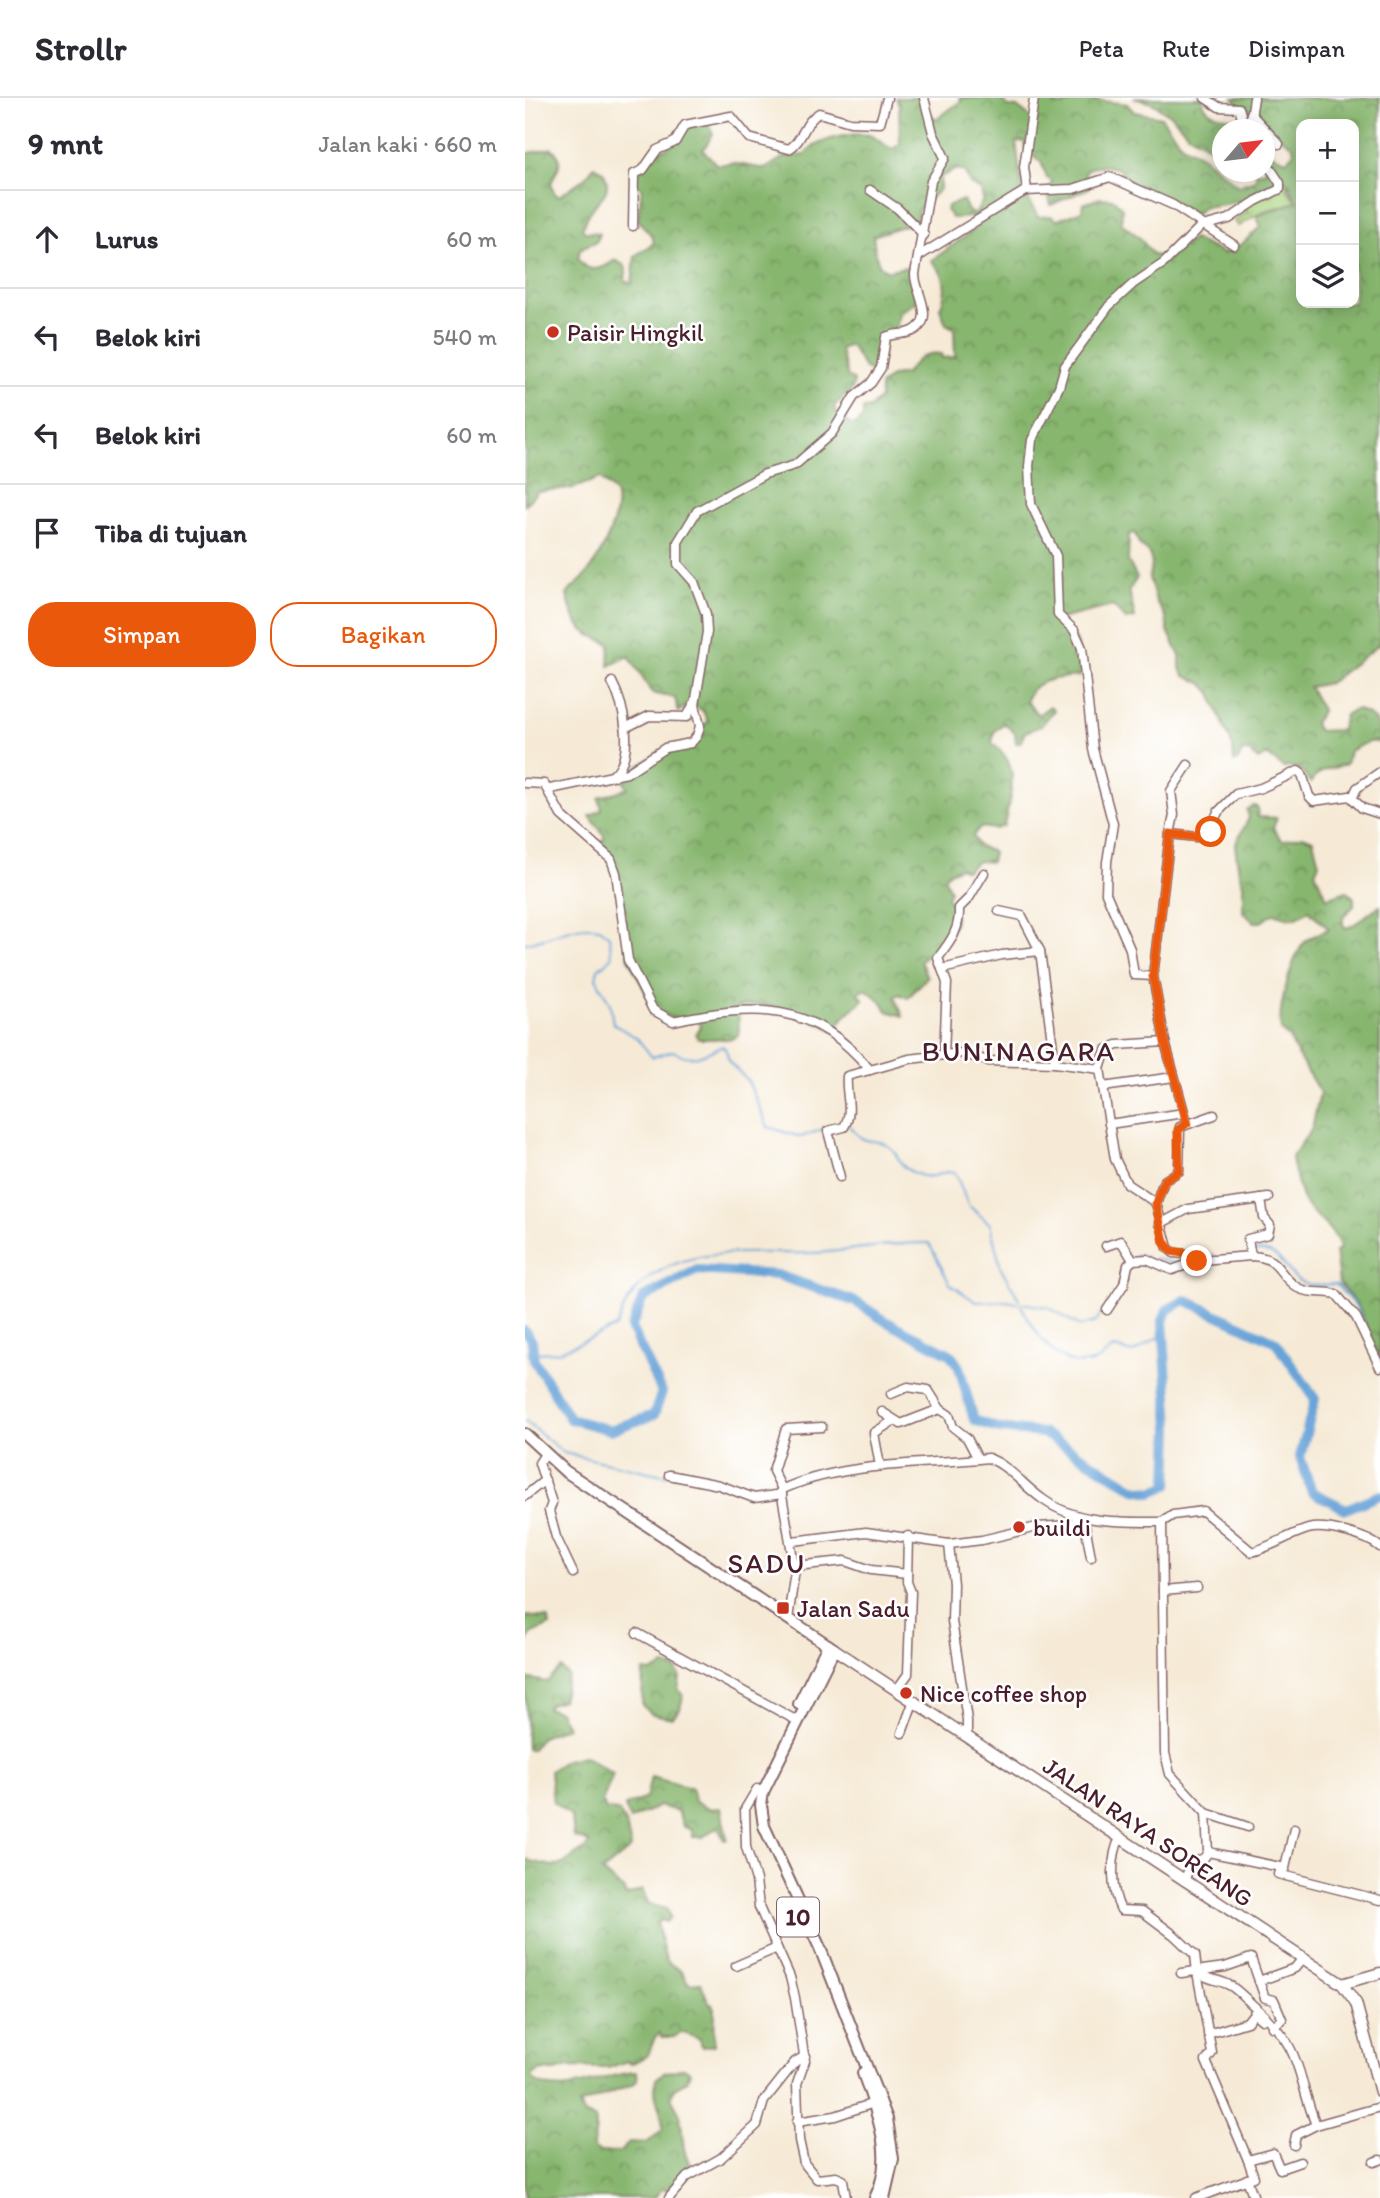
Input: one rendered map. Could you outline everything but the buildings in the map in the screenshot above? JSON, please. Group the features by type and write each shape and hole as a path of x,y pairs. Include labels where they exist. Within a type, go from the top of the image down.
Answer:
{"highway":[{"path":"525,1434 565,1471 831,1647"},
{"name":"10","path":"831,1647 792,1717 757,1789 756,1825 814,1950 874,2103 885,2160 875,2198"},
{"name":"10","path":"831,1647 763,1792 761,1805 764,1826 821,1948 887,2119 893,2159 884,2198"}],"main road":[{"name":"JALAN RAYA SOREANG","path":"831,1647 898,1688 1119,1838 1342,1984 1356,2003 1380,2092"},
{"path":"1342,1984 1380,1973"}],"street":[{"path":"633,226 634,174 643,170 657,150 673,144 685,125 731,116 749,138 789,149 796,144 811,118 819,113 849,122 880,124 887,98"},
{"path":"627,727 649,716 687,717 695,703 707,632 706,614 694,582 678,564 677,549 682,533 703,507 765,474 795,465 832,433 854,397 871,383 881,368 887,337 914,330 921,322 923,302 914,278 931,181 945,158 933,133 924,98"},
{"path":"1027,191 1024,167 1034,98"},
{"path":"1205,98 1219,107 1238,107 1243,119"},
{"path":"1250,119 1254,98"},
{"path":"1251,114 1279,144"},
{"path":"1153,976 1134,975 1130,949 1107,893 1112,812 1093,749 1082,648 1079,636 1057,611 1056,556 1031,504 1029,466 1037,426 1059,387 1065,366 1109,306 1133,284 1164,263 1202,226 1229,219 1256,201 1277,192 1280,183 1275,175"},
{"path":"919,256 1027,191 1073,189 1110,177 1173,205 1234,245"},
{"path":"870,190 898,209 923,235"},
{"path":"612,682 621,697 627,727 621,767 613,775"},
{"path":"549,789 627,773 665,748 694,741 700,726 695,703"},
{"path":"1187,1123 1165,1042 1153,976 1174,815 1171,791 1188,765"},
{"path":"1170,834 1206,838 1218,813 1232,797 1276,783 1295,772 1302,774 1308,796 1314,801 1353,797"},
{"path":"1353,797 1357,788 1380,772"},
{"path":"525,783 541,782 549,789 561,815 607,853 613,864 628,960 653,1010 673,1021 765,1009 814,1023 855,1052 870,1070"},
{"path":"1353,797 1362,808 1375,815 1380,814"},
{"path":"944,1055 947,984 938,958 954,936 961,919 959,908 969,898 984,873"},
{"path":"999,911 1025,919 1040,951 1055,1063"},
{"path":"942,969 992,957 1040,951"},
{"path":"1156,1203 1127,1184 1120,1174 1100,1069 1106,1050 1117,1045 1165,1042"},
{"path":"840,1177 828,1131 846,1124 849,1113 847,1076 909,1059 962,1053 988,1061 1055,1063 1100,1069"},
{"path":"1103,1087 1174,1077"},
{"path":"1109,1124 1184,1113"},
{"path":"1200,1259 1171,1251 1164,1242 1156,1203 1164,1181 1179,1171 1178,1130 1187,1123 1214,1115"},
{"path":"1160,1224 1188,1209 1265,1199 1264,1217 1270,1225 1268,1234 1255,1235 1248,1239 1251,1253"},
{"path":"1105,1246 1121,1241 1132,1258"},
{"path":"1132,1258 1147,1259 1172,1270 1200,1259 1251,1253 1272,1260 1297,1288 1310,1293 1336,1294 1356,1317 1368,1347 1380,1367"},
{"path":"1107,1310 1123,1284 1132,1258"},
{"path":"891,1394 908,1387 918,1387 930,1393 940,1409 949,1415 953,1427 967,1437 978,1459"},
{"path":"882,1412 893,1421 904,1424 940,1409"},
{"path":"880,1466 874,1433 893,1421"},
{"path":"788,1619 793,1601 793,1541 782,1491 773,1471 786,1429 822,1427"},
{"path":"545,1454 539,1461 552,1503 549,1516 573,1573"},
{"path":"669,1475 719,1485 754,1498 868,1466 988,1458 998,1463 1044,1501 1081,1518 1162,1522 1174,1515 1203,1511 1252,1552 1312,1528 1360,1536 1370,1539 1380,1547"},
{"path":"525,1496 545,1480"},
{"path":"793,1541 866,1532 949,1544 982,1540 1037,1527 1071,1525 1081,1518"},
{"path":"1081,1518 1091,1557"},
{"path":"1162,1522 1168,1770 1186,1794 1206,1813 1248,1827"},
{"path":"898,1688 908,1674 911,1592 907,1574 908,1536"},
{"path":"949,1544 953,1584 952,1620 967,1735"},
{"path":"795,1566 845,1561 871,1570 907,1574"},
{"path":"1163,1591 1197,1588"},
{"path":"637,1633 792,1717"},
{"path":"902,1733 914,1700"},
{"path":"757,1789 745,1809 746,1847 756,1880 759,1906 793,1988 805,2056 797,2084 797,2122 804,2163 817,2179 836,2177 843,2180 846,2198"},
{"path":"1184,1881 1191,1864 1204,1858 1208,1852 1206,1813"},
{"path":"1208,1852 1285,1868 1294,1829"},
{"path":"1119,1838 1113,1850 1119,1908 1142,1911 1195,1955 1212,2053 1206,2061 1255,2176 1196,2198"},
{"path":"1278,1874 1380,1900"},
{"path":"736,1966 778,1948"},
{"path":"1181,1973 1225,1967 1249,1957 1265,1998 1274,2000 1283,2019 1274,2026"},
{"path":"1259,1981 1295,1968 1303,1959"},
{"path":"1200,1972 1210,1981 1231,1987 1274,2026 1298,2061 1316,2125"},
{"path":"1209,2034 1247,2022 1254,2013 1274,2026"},
{"path":"669,2198 687,2178 721,2158 757,2125 764,2101 795,2062 805,2056"},
{"path":"797,2122 835,2116 874,2103"},
{"path":"1294,2145 1296,2135 1316,2125 1380,2107"},
{"path":"1248,2160 1273,2153 1280,2169 1300,2162"},
{"path":"1247,2179 1254,2198"}],"green space":[{"path":"896,98 922,98 925,112 937,119 961,101 960,98 1003,98 1007,107 1017,107 1035,121 1038,98 1052,98 1058,106 1085,99 1127,104 1134,112 1161,117 1181,144 1212,164 1212,182 1233,182 1238,186 1249,182 1275,182 1275,156 1286,160 1294,153 1293,146 1275,134 1275,119 1247,115 1233,98 1380,98 1380,644 1329,683 1309,687 1322,710 1314,724 1318,731 1341,730 1345,715 1355,709 1375,721 1380,743 1368,742 1349,751 1346,764 1318,774 1311,783 1299,768 1284,768 1267,755 1258,760 1250,752 1242,751 1238,761 1234,762 1233,747 1211,693 1202,683 1185,676 1180,668 1180,656 1149,578 1152,563 1149,553 1139,544 1135,533 1129,534 1128,561 1137,578 1129,590 1135,618 1126,620 1113,606 1055,620 1076,640 1080,676 1047,681 1029,693 1026,701 1038,715 1050,706 1054,710 1041,726 1025,732 1020,743 1016,743 1015,733 1004,723 994,732 992,744 1002,752 1011,771 1011,792 1004,826 995,829 980,827 973,836 979,847 993,852 991,862 978,861 966,870 960,867 949,872 944,878 950,891 947,897 954,912 954,926 937,953 927,954 920,961 927,977 908,998 899,994 895,997 903,1016 887,1011 882,1002 866,989 857,993 864,999 843,1018 835,1031 788,1010 751,1005 738,1007 739,1034 732,1039 698,1039 696,1034 701,1026 698,1020 674,1019 654,1009 629,959 617,872 601,844 605,837 590,816 602,810 599,798 628,788 621,778 662,751 691,744 701,726 708,722 703,711 690,703 678,712 675,698 652,693 629,656 609,666 610,644 585,632 573,614 567,595 592,568 608,536 616,503 612,490 600,478 574,488 537,491 525,505 525,154 552,148 557,154 560,163 551,185 559,196 586,177 594,166 603,171 607,182 606,191 582,228 585,232 599,233 597,241 580,249 578,259 591,269 606,266 615,260 625,266 625,281 632,284 635,256 654,243 652,236 638,220 642,187 637,185 635,175 657,151 667,148 681,129 703,123 709,125 713,134 703,150 717,165 732,163 765,169 784,157 805,155 825,141 843,136 869,135 893,149 900,144 899,105","holes":["1296,119 1359,119 1359,308 1296,308 1296,202 1256,216 1261,226 1241,245 1230,246 1224,254 1193,239 1168,258 1153,255 1139,237 1121,223 1122,208 1114,199 1100,198 1083,204 1082,211 1057,220 1051,216 1038,217 1022,188 1016,142 1025,141 1026,152 1041,162 1047,178 1052,181 1048,195 1051,205 1089,188 1085,172 1101,166 1119,169 1127,181 1194,215 1203,207 1239,202 1242,206 1263,190 1281,182 1287,182 1296,200","957,169 965,172 970,184 981,190 983,200 975,215 968,211 963,200 948,206 946,210 952,218 972,217 978,227 931,261 943,276 944,295 940,308 946,324 954,328 955,357 942,358 941,354 928,354 919,359 905,374 892,376 880,386 880,398 870,408 863,409 863,417 857,424 851,425 836,413 834,406 852,390 854,381 848,377 840,349 850,345 865,369 872,372 882,358 883,335 896,328 900,313 917,301 909,267 891,270 882,268 877,258 873,236 917,221 918,210 940,189 940,177"]},
{"path":"1134,98 1203,98 1209,111 1233,119 1212,119 1212,148 1188,134 1172,116 1152,103"},
{"path":"1282,181 1287,182 1287,189 1296,202 1264,211 1238,226 1234,221 1246,213 1242,206 1262,189"},
{"path":"1253,806 1257,807 1258,817 1277,818 1273,828 1282,841 1303,836 1313,840 1319,863 1315,872 1327,898 1347,891 1354,898 1354,906 1343,916 1343,925 1347,928 1352,926 1380,906 1380,1359 1358,1307 1339,1283 1335,1252 1340,1250 1339,1244 1305,1204 1292,1157 1312,1128 1320,1093 1290,1039 1281,1029 1283,997 1300,949 1307,940 1329,929 1309,910 1291,918 1274,913 1261,922 1254,922 1243,912 1243,884 1235,845 1249,818 1247,810"},
{"path":"525,1616 547,1618 550,1625 531,1634 525,1648"},
{"path":"664,1666 676,1669 680,1678 678,1689 683,1696 680,1709 672,1718 652,1714 642,1705 643,1671 653,1672"},
{"path":"561,1668 568,1676 562,1700 549,1704 547,1708 559,1711 567,1727 541,1737 532,1749 527,1749 525,1678 547,1682"},
{"path":"584,1756 613,1774 602,1802 606,1810 619,1812 626,1824 631,1848 602,1872 624,1890 626,1896 642,1890 649,1904 667,1909 670,1917 666,1922 660,1920 657,1923 666,1961 681,1971 689,1984 701,1983 708,2001 715,2008 714,2045 702,2047 700,2039 681,2032 674,2037 661,2037 660,2033 655,2037 648,2055 631,2064 627,2061 608,2068 569,2067 555,2071 541,2070 533,2075 533,2080 545,2086 570,2087 636,2072 637,2081 633,2084 579,2105 583,2114 595,2119 594,2149 620,2152 629,2142 647,2143 663,2129 655,2093 656,2079 664,2073 684,2068 690,2072 687,2081 674,2088 671,2097 680,2114 684,2149 691,2169 670,2193 663,2188 654,2198 525,2198 525,1860 553,1866 563,1864 588,1846 589,1842 574,1837 572,1817 553,1802 550,1771 566,1760"},
{"path":"651,1777 691,1788 695,1802 711,1809 721,1808 727,1839 724,1840 718,1826 703,1837 693,1837 692,1830 683,1826 678,1811 659,1806 630,1820 625,1806 646,1798"}],"waterway":[{"path":"525,943 571,929 600,928 609,936 612,957 598,969 596,978 610,1004 613,1024 637,1038 652,1057 673,1051 692,1057 722,1046 730,1063 748,1081 768,1127 801,1137 826,1128"},
{"path":"849,1126 863,1139 887,1145 902,1165 913,1173 927,1177 955,1172 968,1205 990,1224 1001,1268 1019,1299"},
{"path":"531,1353 558,1352 616,1327 628,1301 647,1280 667,1267 689,1259 738,1253 811,1253 929,1243 950,1284 976,1302 1005,1301 1048,1307 1080,1326 1096,1322 1104,1310"},
{"path":"1254,1251 1273,1255 1300,1281 1311,1285 1336,1284 1357,1308 1368,1334"},
{"path":"1134,1255 1146,1256"},
{"path":"1202,1256 1214,1255"},
{"path":"1155,1258 1175,1264 1187,1261"},
{"path":"525,1331 532,1341 534,1360 570,1419 610,1430 654,1415 662,1392 631,1328 643,1298 697,1270 777,1275 856,1302 887,1322 950,1354 959,1367 974,1420 1000,1429 1043,1433 1135,1489 1152,1492 1168,1485 1170,1427 1163,1321 1167,1310 1185,1300 1276,1342 1315,1399 1300,1457 1312,1492 1346,1509 1380,1495"},
{"path":"1022,1307 1051,1349 1071,1362 1083,1364 1096,1361 1114,1348 1133,1353 1164,1334"},
{"path":"525,1421 564,1453 667,1476"}],"place":[{"name":"Paisir Hingkil","path":"553,332"},
{"name":"buildi","path":"1019,1527"},
{"name":"Jalan Sadu","path":"783,1608"},
{"name":"Nice coffee shop","path":"906,1693"}],"district":[{"name":"BUNINAGARA","path":"1019,1051"},
{"name":"SADU","path":"767,1563"}],"route":[{"path":"1197,1261 1201,1260 1196,1255 1174,1253 1166,1246 1156,1203 1160,1200 1164,1181 1179,1171 1181,1162 1178,1130 1187,1123 1165,1042 1153,976 1169,862 1170,834 1206,838 1211,832"}]}
